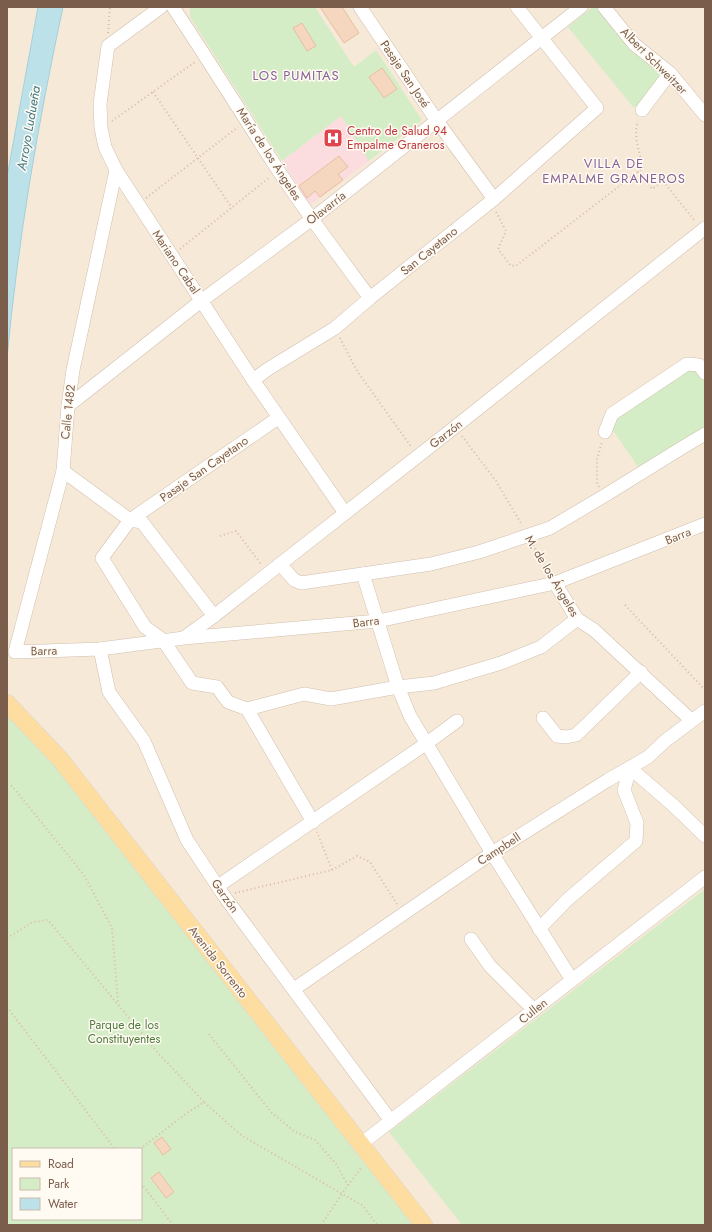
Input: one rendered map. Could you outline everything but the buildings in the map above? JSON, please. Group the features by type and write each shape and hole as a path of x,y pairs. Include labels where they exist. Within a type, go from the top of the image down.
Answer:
{"main road":[{"name":"Avenida Sorrento","path":"9,705 60,759 424,1225"}],"street":[{"path":"108,46 160,7"},
{"name":"María de los Ángeles","path":"174,7 312,219 370,298"},
{"name":"Pasaje San José","path":"360,7 437,121 494,199"},
{"path":"517,7 542,38"},
{"name":"Olavarría","path":"68,406 201,301 312,219 581,7"},
{"name":"Albert Schweitzer","path":"604,7 634,44 670,73 705,115"},
{"name":"San Cayetano","path":"252,380 335,328 370,298 494,199 597,108 542,38"},
{"name":"Mariano Cabal","path":"108,46 100,104 101,128 105,147 116,170 252,380 345,513"},
{"path":"642,110 670,73"},
{"name":"Calle 1482","path":"15,652 62,471 73,370 116,170"},
{"name":"Garzón","path":"184,638 455,427 704,229"},
{"path":"605,432 612,414 687,364 699,366 705,373"},
{"name":"Pasaje San Cayetano","path":"163,640 145,627 102,558 130,520 278,418"},
{"path":"280,564 294,580 301,583 431,564 479,552 550,528 705,434"},
{"path":"62,471 130,520 142,522 214,616"},
{"name":"Barra","path":"15,652 100,649 163,640 378,621 555,582 705,524"},
{"path":"363,574 398,687 410,716 492,853 572,980"},
{"name":"M. de los Ángeles","path":"555,582 577,619 594,630 691,720"},
{"path":"163,640 192,683 217,687 228,702 247,709 304,694 331,699 398,687 434,684 501,663 541,647 577,619"},
{"name":"Garzón","path":"100,649 109,692 144,742 187,840 221,891 391,1121"},
{"path":"543,718 557,736 566,737 576,735 641,672"},
{"path":"247,709 313,822"},
{"name":"Campbell","path":"294,989 492,853 648,757 691,720 705,711"},
{"path":"221,891 313,822 427,744 456,721"},
{"path":"539,929 567,900 636,841 637,823 624,790 630,768 674,806 705,836"},
{"name":"Cullen","path":"366,1150 391,1121 705,877"},
{"path":"471,939 490,966 534,1010"}],"path":[{"path":"108,46 110,7"},
{"path":"101,128 205,55"},
{"path":"153,92 232,208"},
{"path":"494,199 495,210 506,231 498,249 511,266 517,266 644,167 635,128 642,110"},
{"path":"138,204 247,120"},
{"path":"171,256 279,170"},
{"path":"638,172 652,189 663,181 704,229"},
{"path":"335,328 357,371 418,456"},
{"name":"M. de los Ángeles","path":"455,427 496,482 555,582"},
{"path":"604,496 597,484 597,459 605,432"},
{"path":"220,536 236,530 268,573"},
{"path":"625,605 705,690"},
{"path":"7,785 12,786 84,874 112,928 118,1004"},
{"path":"313,822 332,870"},
{"path":"221,891 332,870 357,856 370,862 403,913"},
{"path":"7,938 33,922 48,920 158,1054 204,1102 241,1135 363,1206 378,1225"},
{"path":"7,1007 114,1148"},
{"path":"209,1034 272,1112 295,1132 315,1140 336,1164 348,1185"},
{"path":"141,1148 204,1102"},
{"path":"321,1225 348,1185 366,1150"},
{"path":"142,1184 173,1225"}],"shaded area":[{"path":"7,7 705,7 705,1225 424,1225 7,703"},
{"name":"Centro de Salud 94 Empalme Graneros","path":"341,116 369,161 310,205 282,161"}],"green space":[{"path":"190,7 315,7 354,67 376,50 422,120 369,161 341,116 282,161 190,17"},
{"path":"593,7 598,7 637,55 663,76 641,105 633,107 568,27"},
{"path":"687,369 699,371 705,379 705,431 639,468 610,426 617,416"},
{"name":"Parque de los Constituyentes","path":"7,703 424,1225 7,1225"},
{"path":"705,889 705,1225 462,1225 389,1132"}],"water":[{"name":"Arroyo Ludueña","path":"38,7 63,7 37,138 17,270 7,358 7,177"}],"place":[{"name":"Centro de Salud 94 Empalme Graneros","path":"333,138"}],"district":[{"name":"LOS PUMITAS","path":"296,75"},
{"name":"VILLA DE EMPALME GRANEROS","path":"614,170"}]}
